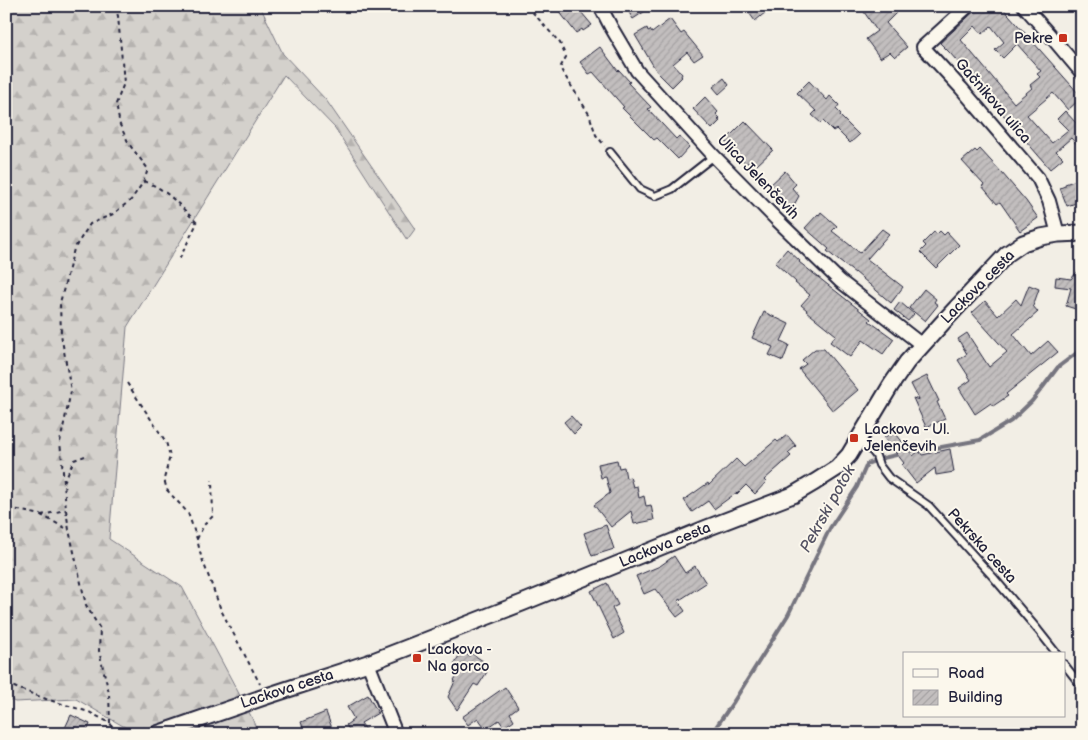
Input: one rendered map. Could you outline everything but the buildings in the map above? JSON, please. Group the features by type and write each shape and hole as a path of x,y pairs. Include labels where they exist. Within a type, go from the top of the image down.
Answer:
{"street":[{"name":"Ulica Jelenčevih","path":"600,6 637,71 714,156 840,280 922,345"},
{"name":"Gačnikova ulica","path":"968,6 923,47 961,88 1038,178 1049,201 1058,234"},
{"path":"1024,6 1082,73"},
{"name":"Lackova cesta","path":"157,734 368,663 793,495 837,468 849,455 908,362 1008,254 1023,243 1041,237 1058,234 1082,234"},
{"path":"368,663 396,734"}],"lane":[{"path":"610,152 640,189 655,196 672,189 714,156"},
{"name":"Pekrska cesta","path":"858,442 872,451 879,465 889,478 929,506 994,578 1054,652"},
{"path":"1066,667 1082,687"}],"path":[{"path":"110,723 109,693 99,651 100,629 86,605 66,510 60,442 70,391 61,334 60,303 74,249 90,224 113,214 131,200 144,181 148,169 129,144 120,125 116,104 124,83 118,16 115,6"},
{"path":"527,6 560,43 566,58 560,68 589,114 596,135 610,152"},
{"path":"144,181 164,190 197,223 178,262"},
{"path":"127,383 166,442 170,456 164,479 167,490 188,513 201,556 221,610 266,696"},
{"path":"64,482 74,460 85,456"},
{"path":"197,539 204,525 213,516 212,480"},
{"path":"9,508 41,515 69,530"},
{"path":"41,515 66,510"},
{"path":"6,684 89,712 110,723 117,734"}],"green space":[{"path":"6,6 260,6 283,54 326,100 415,229 407,240 335,128 284,75 127,327 109,539 182,587 252,718 258,734 137,734 76,699 15,702 6,698"}],"waterway":[{"name":"Pekrski potok","path":"714,734 714,730 788,615 830,528 857,487 867,464 909,451 980,440 1011,421 1032,401 1058,367 1082,349"}],"place":[{"name":"Pekre","path":"1063,38"},
{"name":"Lackova - Ul. Jelenčevih","path":"854,438"},
{"name":"Lackova - Na gorco","path":"417,658"}]}
